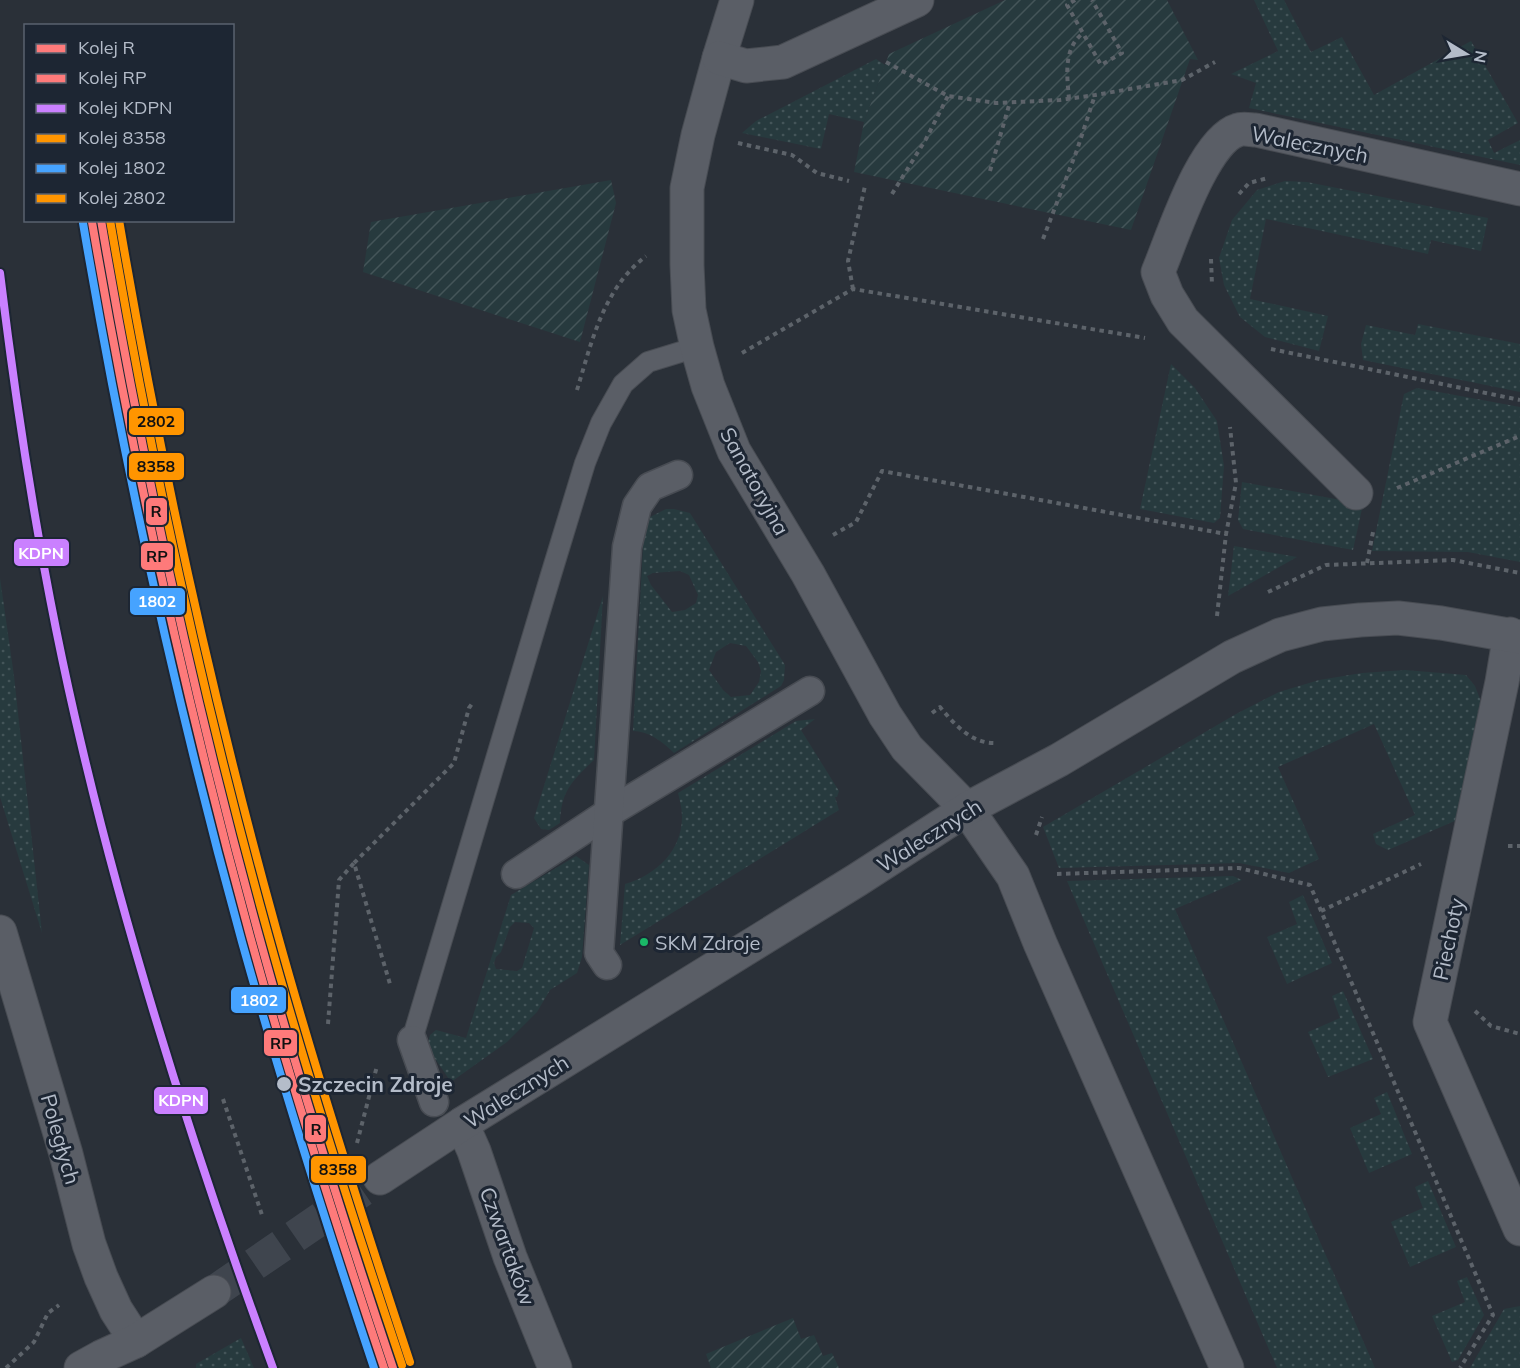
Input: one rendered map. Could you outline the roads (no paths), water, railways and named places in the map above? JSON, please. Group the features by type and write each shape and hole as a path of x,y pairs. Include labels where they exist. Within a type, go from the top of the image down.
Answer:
{"street":[{"name":"Sanatoryjna","path":"738,0 698,135 687,188 689,310 708,386 734,452 808,574 875,699 907,748 967,809"},
{"path":"719,58 746,66 783,62 917,0"},
{"name":"Walecznych","path":"1356,494 1183,321 1167,295 1158,272 1202,166 1220,142 1238,130 1256,130 1520,189"},
{"path":"607,965 599,953 627,547 637,506 650,487 678,474"},
{"name":"Walecznych","path":"380,1178 967,809 1059,760 1232,657 1280,635 1322,624 1398,618 1441,622 1515,635"},
{"name":"Piechoty","path":"1515,635 1502,682 1430,1022 1520,1229"},
{"path":"516,874 610,812 810,691"},
{"path":"967,809 1013,876 1040,943 1227,1368"},
{"name":"Poległych","path":"0,932 66,1154 89,1244 116,1310 136,1341"},
{"path":"412,1040 434,1102"},
{"name":"Czwartaków","path":"462,1125 474,1151 510,1257 555,1368"},
{"path":"81,1368 101,1356 136,1341 214,1292"},
{"path":"115,1368 136,1341"}],"lane":[{"path":"412,1040 585,463 601,423 623,384 648,362 697,347"}],"tunnel":[{"path":"214,1292 380,1178"}],"rail line":[{"name":"RP","path":"92,222 143,491 204,759 250,936 297,1099 384,1368"},
{"name":"R","path":"101,222 134,400 171,580 235,847 306,1099 393,1368"},
{"name":"8358","path":"110,222 143,400 180,579 244,846 315,1096 402,1365"},
{"name":"2802","path":"119,222 152,400 189,578 253,844 308,1040 410,1362"},
{"name":"1802","path":"83,223 134,495 174,675 218,853 273,1049 374,1368"},
{"name":"KDPN","path":"0,273 15,391 44,568 81,743 144,980 192,1136 273,1368"}],"place":[{"name":"SKM Zdroje","path":"644,942"},
{"name":"Szczecin Zdroje","path":"284,1084"}]}
